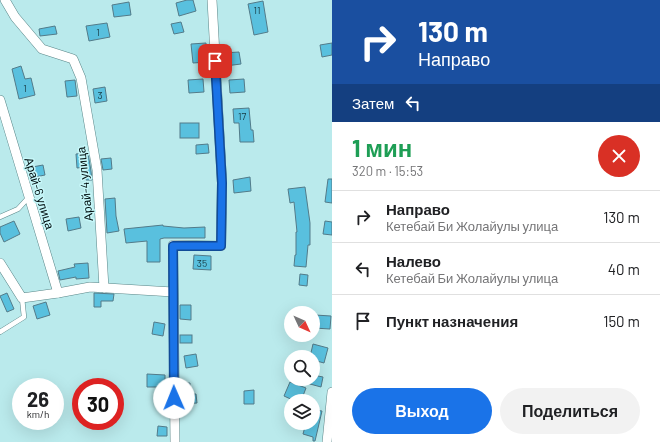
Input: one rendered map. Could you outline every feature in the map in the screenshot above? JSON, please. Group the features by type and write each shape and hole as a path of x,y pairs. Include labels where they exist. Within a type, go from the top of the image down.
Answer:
{"street":[{"name":"Арай-4 улица","path":"5,0 15,17 42,49 74,59 81,78 97,170 104,288"},
{"path":"175,442 173,246 221,246 222,183 212,0"},
{"name":"Арай-6 улица","path":"0,100 58,293"},
{"path":"0,263 22,298 90,287 173,292"},
{"path":"327,442 332,392"}],"lane":[{"path":"0,217 18,210 29,197"},
{"path":"0,332 24,317 22,298"}],"building":[{"path":"193,0 196,11 179,16 176,3"},
{"path":"263,1 268,32 254,35 248,4"},
{"path":"129,2 131,15 114,17 112,5"},
{"path":"181,22 184,32 174,34 171,24"},
{"path":"107,23 110,37 89,41 86,26"},
{"path":"55,26 57,34 40,36 39,29"},
{"path":"206,43 207,62 193,63 191,44"},
{"path":"332,43 332,55 322,57 320,45"},
{"path":"239,52 241,64 225,66 224,53"},
{"path":"21,66 25,79 31,78 35,95 19,99 12,69"},
{"path":"203,79 204,92 189,93 188,80"},
{"path":"244,79 245,92 230,93 229,80"},
{"path":"75,80 77,96 67,97 65,81"},
{"path":"105,87 107,101 95,103 93,89"},
{"path":"249,108 251,130 253,130 254,142 240,142 239,123 234,123 233,109"},
{"path":"180,123 199,123 199,138 180,138"},
{"path":"208,144 209,153 196,154 196,145"},
{"path":"88,153 92,180 86,180 86,167 77,168 76,154"},
{"path":"111,158 112,169 103,170 101,159"},
{"path":"43,165 45,175 30,178 27,168"},
{"path":"250,177 251,191 234,193 233,180"},
{"path":"328,179 332,179 332,203 325,202"},
{"path":"305,187 310,223 310,245 308,245 306,267 294,266 297,232 294,202 290,203 288,189"},
{"path":"115,198 119,231 107,233 105,199"},
{"path":"79,217 81,228 68,231 66,219"},
{"path":"14,221 20,234 4,242 0,233 0,227"},
{"path":"325,221 332,222 332,235 323,234"},
{"path":"163,225 184,228 205,227 205,238 160,239 160,262 147,262 147,241 126,243 124,229"},
{"path":"194,255 211,256 211,270 193,269"},
{"path":"88,263 89,278 76,279 76,277 60,280 58,271 75,267 74,264"},
{"path":"300,274 308,275 307,286 299,285"},
{"path":"7,293 14,309 7,312 0,296"},
{"path":"94,293 114,294 113,301 101,301 101,307 94,307"},
{"path":"46,302 50,315 37,319 33,306"},
{"path":"180,305 191,305 191,320 180,319"},
{"path":"320,315 331,316 330,329 320,328"},
{"path":"154,322 165,324 163,336 152,334"},
{"path":"180,335 192,335 192,343 180,343"},
{"path":"313,344 328,348 324,363 320,362 320,350 312,350"},
{"path":"196,354 198,366 186,368 184,356"},
{"path":"147,374 165,375 165,387 147,387"},
{"path":"320,376 323,377 321,387 317,386 320,386"},
{"path":"181,383 190,383 190,394 196,394 197,403 181,404"},
{"path":"288,386 301,386 306,388 304,394 285,394"},
{"path":"254,390 254,404 244,404 244,391"},
{"path":"158,426 167,427 167,436 157,436"},
{"path":"304,430 318,430 315,441 313,441 313,437 303,434"}],"route":[{"path":"174,398 173,246 221,246 222,183 215,61"}]}
